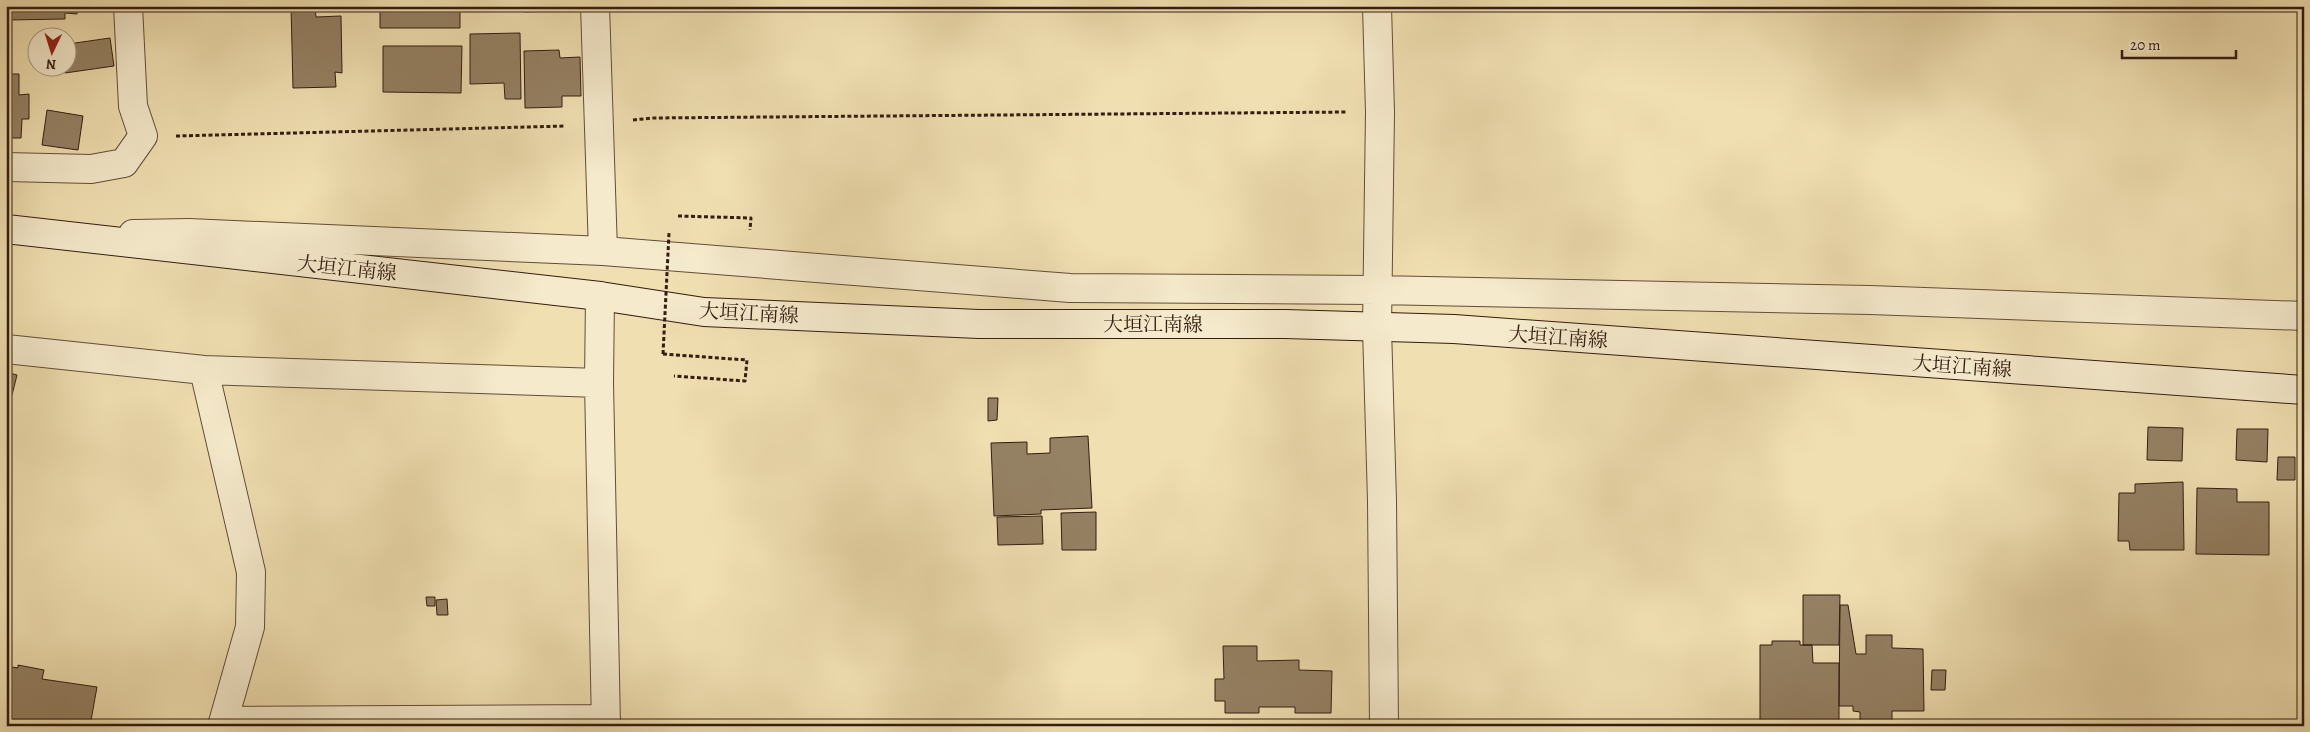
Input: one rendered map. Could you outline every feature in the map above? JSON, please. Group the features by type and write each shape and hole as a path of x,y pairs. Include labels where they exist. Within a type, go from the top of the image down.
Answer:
{"street":[{"path":"6,166 91,169 124,163 143,136 133,106 128,6"},
{"path":"595,6 603,251"},
{"path":"1377,6 1380,112 1377,328 1382,501 1384,726"},
{"name":"大垣江南線","path":"6,229 600,296 704,312 979,324 1285,324 1454,329 2304,390"},
{"path":"66,235 189,233 603,251 1070,288 1378,290 1870,300 2304,316"},
{"path":"204,370 251,572 250,627 223,723 606,722 598,383 600,296"},
{"path":"6,349 204,370 598,383"}],"path":[{"path":"143,136 545,128 652,118 1380,112"},
{"path":"669,233 663,354 747,360 745,381 674,376"}],"building":[{"path":"6,6 77,6 77,14 65,13 65,19 9,20 10,29 6,30"},
{"path":"291,6 304,6 304,10 315,9 316,17 341,16 342,73 335,72 336,87 293,88"},
{"path":"380,6 460,6 460,28 380,28"},
{"path":"525,6 580,6 580,10 525,12"},
{"path":"520,33 521,99 505,99 504,83 470,84 470,34"},
{"path":"110,38 114,66 78,71 78,43"},
{"path":"383,46 462,46 461,93 383,92"},
{"path":"559,50 560,58 580,57 581,96 562,96 562,107 525,108 524,51"},
{"path":"6,74 19,74 19,95 29,94 29,119 22,119 21,138 6,138"},
{"path":"47,110 83,116 78,150 42,145"},
{"path":"6,372 17,375 10,403 6,403"},
{"path":"988,398 998,398 997,420 988,421"},
{"path":"2148,427 2183,428 2182,461 2147,460"},
{"path":"2237,429 2268,429 2267,462 2236,460"},
{"path":"1088,436 1092,508 1041,510 1041,514 994,516 991,443 1027,442 1027,454 1050,453 1050,438"},
{"path":"2278,457 2295,457 2295,480 2277,480"},
{"path":"2183,482 2184,550 2130,550 2129,541 2118,541 2119,493 2135,493 2135,484"},
{"path":"2197,488 2237,489 2237,502 2269,502 2269,555 2196,554"},
{"path":"1096,512 1096,550 1062,550 1061,513"},
{"path":"1042,516 1043,544 998,545 997,517"},
{"path":"1803,595 1840,595 1839,645 1803,645"},
{"path":"426,597 435,597 435,606 427,606"},
{"path":"447,599 448,615 437,615 436,600"},
{"path":"1840,605 1848,605 1856,654 1866,654 1866,635 1892,635 1892,648 1923,649 1924,711 1892,711 1892,723 1860,722 1860,712 1853,711 1853,706 1839,706"},
{"path":"1772,641 1800,641 1800,645 1812,645 1813,663 1839,663 1839,722 1760,722 1760,645 1772,645"},
{"path":"1223,646 1257,646 1257,661 1299,660 1299,670 1332,671 1331,713 1295,713 1295,707 1259,707 1259,713 1225,713 1225,701 1215,701 1215,679 1224,679"},
{"path":"18,665 44,670 42,679 97,687 90,726 6,726 6,666 18,668"},
{"path":"1932,670 1946,670 1945,690 1931,690"}]}
